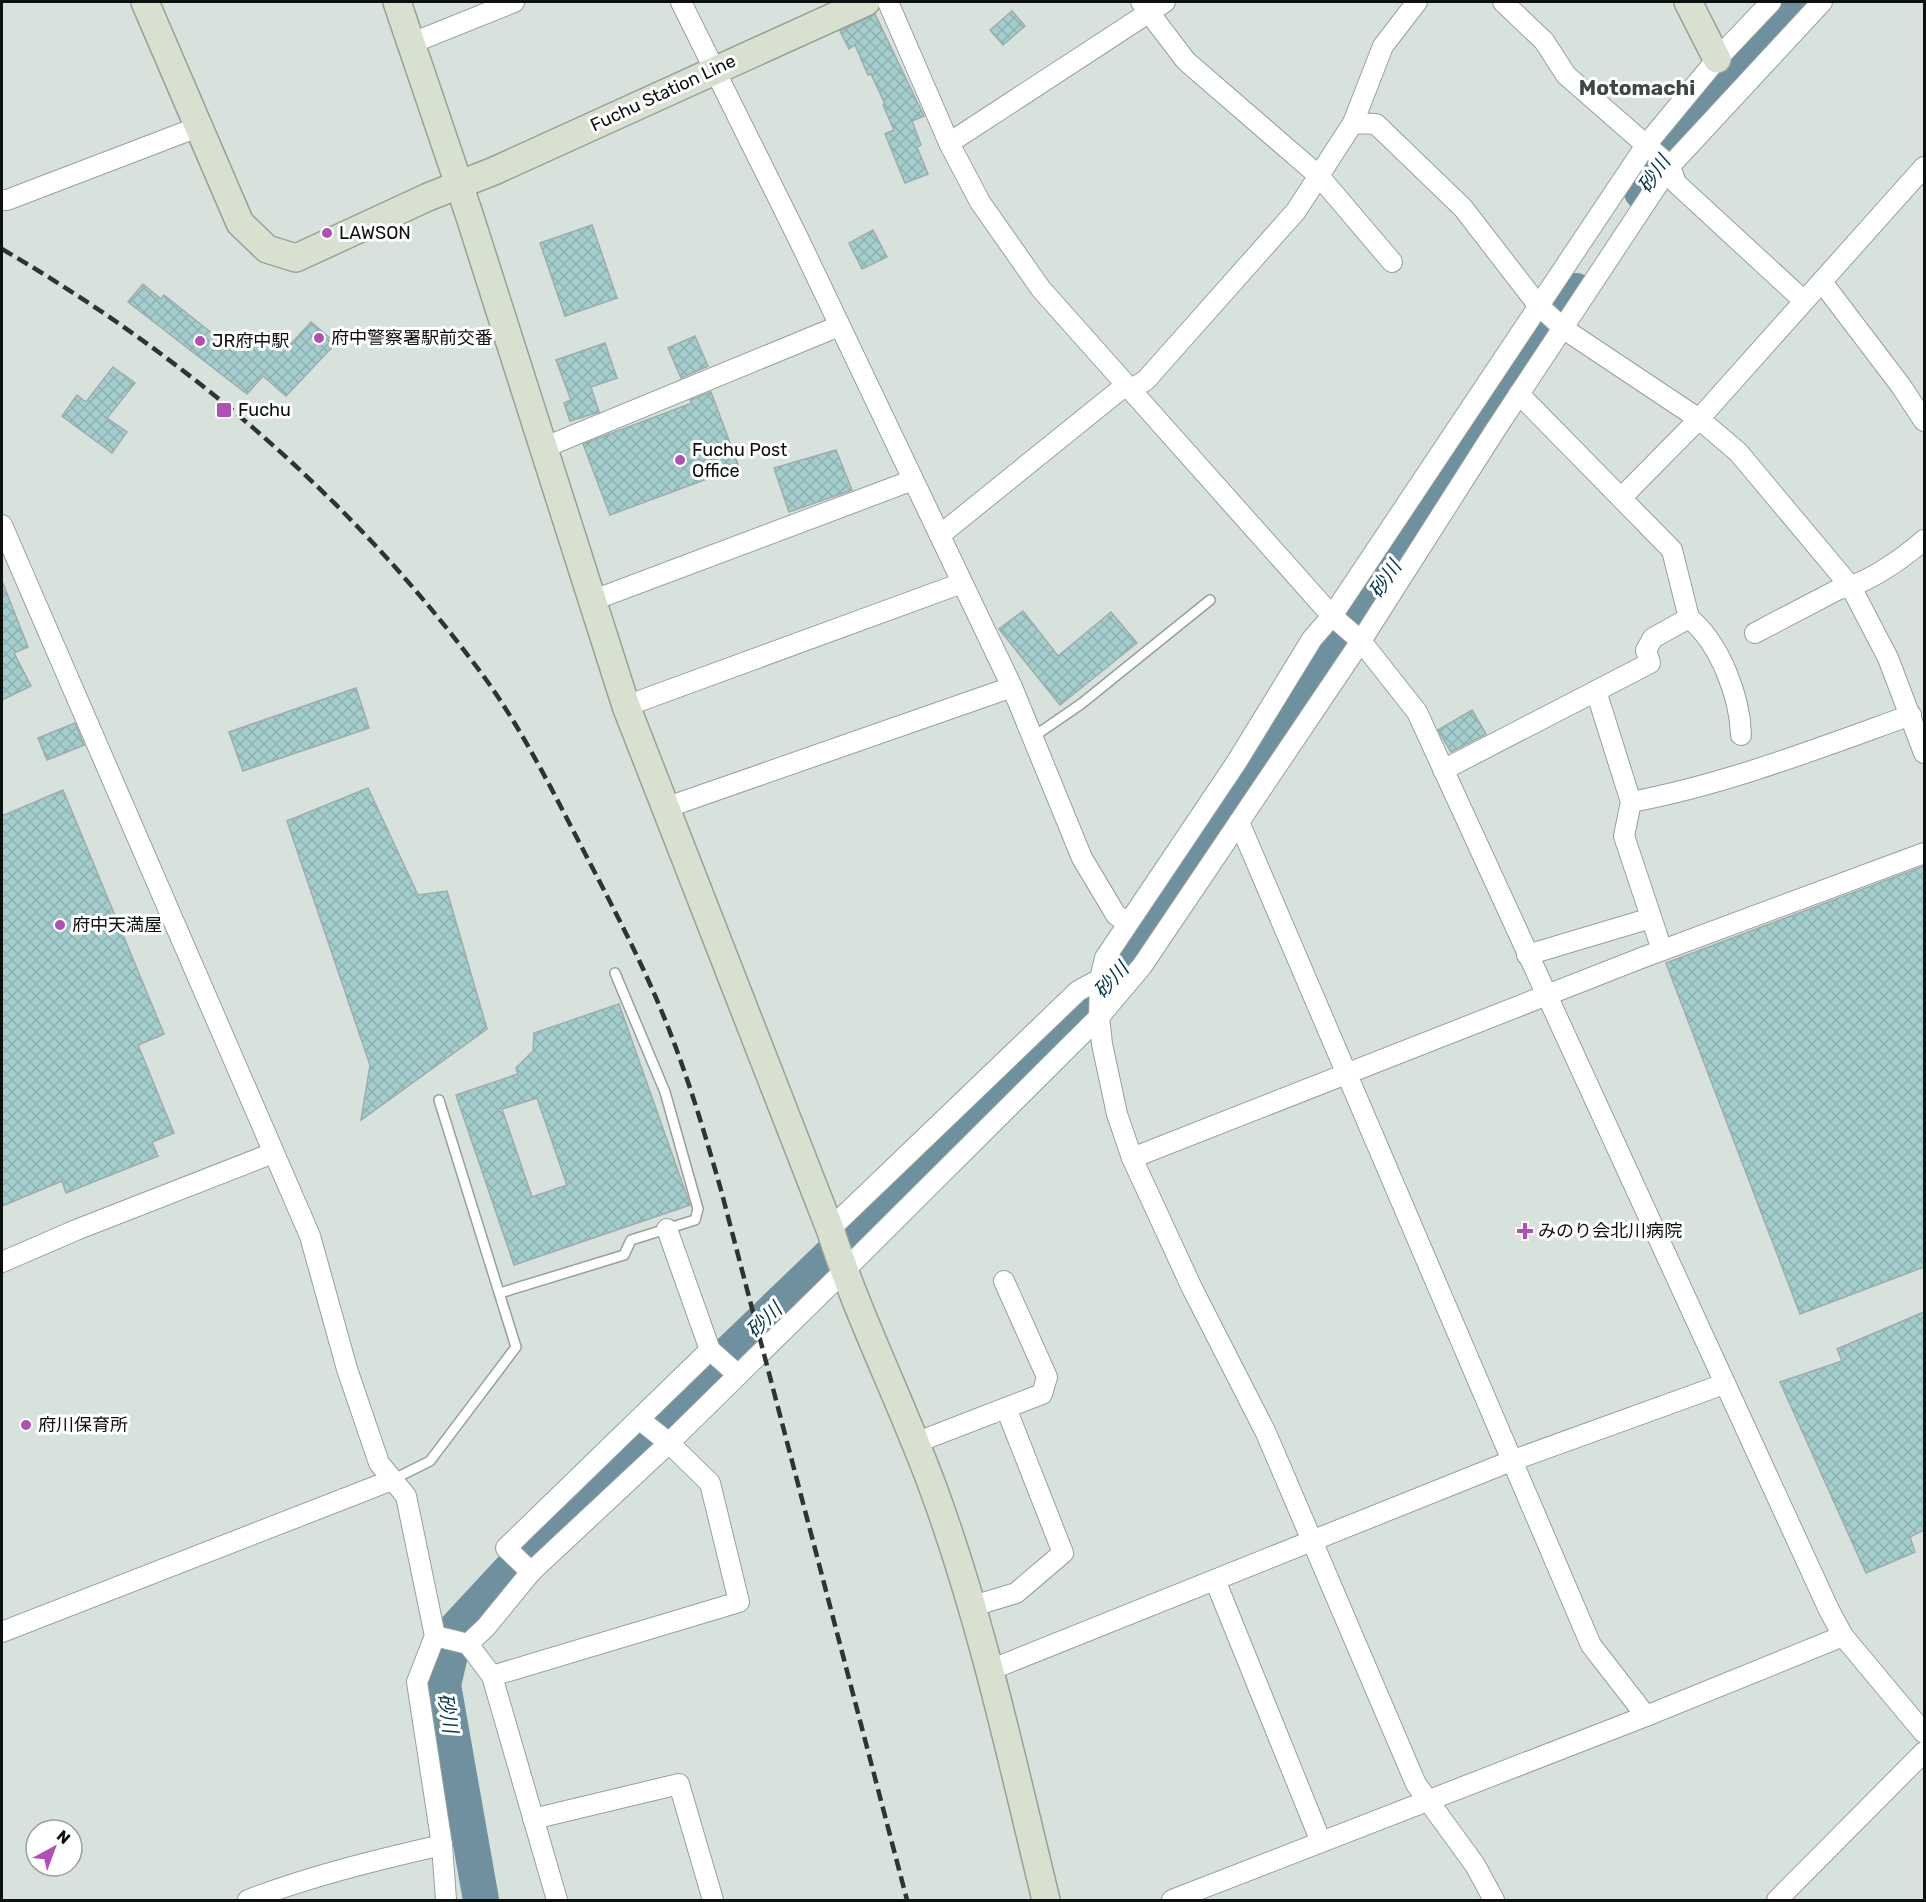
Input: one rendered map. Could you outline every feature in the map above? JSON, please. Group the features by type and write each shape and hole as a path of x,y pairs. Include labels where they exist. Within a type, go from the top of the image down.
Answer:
{"street":[{"name":"Fuchu Station Line","path":"145,2 240,223 267,249 296,258 866,2"},
{"path":"397,2 459,185 626,706 830,1228 844,1271 932,1486 990,1670 1046,1900"},
{"path":"412,44 514,2"},
{"path":"681,2 716,69 1012,687 1082,858 1116,915 1128,922"},
{"path":"888,2 949,143 980,202 1041,289 1332,616 1361,641 1418,712 1724,1384 1843,1636 1924,1733"},
{"path":"940,535 1121,389 1132,389 1146,380 1296,211 1353,123 1383,46 1417,2"},
{"path":"1503,2 1544,41 1566,75 1671,166 1676,183 1804,301"},
{"path":"1688,2 1717,59"},
{"path":"1494,1900 1475,1865 1416,1784 1266,1433 1192,1288 1132,1158 1117,1114 1099,1017 1100,979 1105,958 1236,763 1312,639 1332,616 1646,145 1717,59 1771,2"},
{"path":"468,1644 531,1572 669,1443 844,1271 1099,1017 1142,966 1361,641 1519,394 1671,166 1822,2"},
{"path":"949,143 1152,5 1186,62 1319,176 1392,262"},
{"path":"1353,123 1376,124 1463,208 1538,305 1564,329 1699,418 1738,452 1851,587 1888,658 1924,753"},
{"path":"2,200 198,127"},
{"path":"1622,497 1699,418 1924,167"},
{"path":"1822,282 1901,386 1924,421"},
{"path":"543,448 839,326"},
{"path":"1519,394 1672,550 1689,618 1703,629 1723,667 1740,714 1741,735"},
{"path":"591,601 913,480"},
{"path":"2,525 8,555 310,1236 347,1369 379,1463 406,1496 435,1636 417,1682 442,1845 446,1900"},
{"path":"1755,633 1839,589 1851,587 1909,553 1924,540"},
{"path":"626,706 962,583"},
{"path":"1443,770 1650,663 1646,650 1653,638 1689,618"},
{"path":"665,808 1012,687"},
{"path":"1596,691 1631,802 1624,836 1662,950"},
{"path":"1631,802 1682,793 1784,761 1911,715"},
{"path":"1239,822 1591,1645 1646,1716"},
{"path":"1132,1158 1346,1072 1662,950 1924,853"},
{"path":"1527,955 1651,918"},
{"path":"830,1228 1078,991 1100,979"},
{"path":"2,1262 76,1230 273,1153"},
{"path":"667,1229 710,1350 738,1374"},
{"path":"915,1443 1042,1394 1047,1377 1004,1281"},
{"path":"531,1572 506,1548 710,1350"},
{"path":"990,1670 1511,1461 1724,1384"},
{"path":"970,1607 1016,1593 1063,1553 1006,1408"},
{"path":"492,1676 739,1602 710,1484 669,1443 639,1419"},
{"path":"2,1632 392,1480"},
{"path":"1215,1580 1321,1842"},
{"path":"435,1636 468,1644 492,1676 556,1900"},
{"path":"1172,1900 1646,1716 1843,1636"},
{"path":"1777,1900 1924,1752"},
{"path":"533,1819 679,1784 713,1900"},
{"path":"248,1900 321,1874 442,1845"}],"lane":[{"path":"1033,737 1081,705 1210,600"},
{"path":"500,1293 624,1255 632,1239 695,1221 698,1209 665,1092 615,973"},
{"path":"392,1480 430,1461 516,1347 439,1100"}],"building":[{"path":"1012,11 1025,26 1003,45 990,30"},
{"path":"875,14 924,116 912,121 921,145 917,147 928,174 905,183 885,134 894,130 883,105 885,104 871,74 868,75 855,45 849,49 840,31"},
{"path":"592,225 617,298 565,316 540,243"},
{"path":"873,230 887,257 862,269 849,243"},
{"name":"JR府中駅","path":"143,284 161,299 164,295 223,342 230,334 236,340 243,333 258,344 269,332 285,346 287,344 289,346 311,322 336,343 286,396 263,376 247,394 128,302"},
{"path":"695,336 708,366 681,378 668,348"},
{"path":"605,343 617,378 591,387 599,412 570,421 564,403 571,400 556,360"},
{"path":"113,367 135,383 107,418 127,432 112,453 62,416 77,395 86,402"},
{"path":"711,392 739,467 610,515 583,444 692,403 690,400"},
{"path":"836,450 852,490 789,512 774,468"},
{"path":"2,581 28,647 14,653 31,686 2,700"},
{"path":"1023,611 1058,656 1111,612 1137,643 1060,705 999,629"},
{"path":"356,688 369,728 243,771 229,732"},
{"path":"1472,710 1486,734 1451,752 1438,730"},
{"path":"75,723 84,745 47,760 38,738"},
{"path":"368,788 418,895 447,891 487,1029 361,1120 370,1065 287,821"},
{"name":"府中天満屋","path":"63,790 164,1034 138,1045 174,1133 152,1142 158,1156 66,1193 62,1181 2,1206 2,816"},
{"path":"1924,866 1924,1267 1800,1314 1666,963"},
{"path":"619,1004 690,1205 514,1265 456,1095 518,1074 516,1068 533,1051 534,1033","holes":["537,1098 567,1185 532,1197 502,1109"]},
{"path":"1924,1312 1924,1530 1910,1537 1915,1552 1866,1573 1780,1382 1842,1361 1837,1349"}],"waterway":[{"name":"砂川","path":"1642,192 1676,141 1800,2"},
{"name":"砂川","path":"481,1900 443,1685 456,1629 570,1506 1079,1017 1136,953 1576,291"}],"railway":[{"path":"2,249 69,290 135,335 260,434 318,487 374,544 427,604 476,666 505,708 543,773 646,975 674,1043 696,1106 721,1190 907,1900"}],"place":[{"name":"LAWSON","path":"327,233"},
{"name":"府中警察署駅前交番","path":"319,338"},
{"name":"JR府中駅","path":"200,341"},
{"name":"Fuchu","path":"224,410"},
{"name":"Fuchu Post Office","path":"680,460"},
{"name":"府中天満屋","path":"60,925"},
{"name":"みのり会北川病院","path":"1525,1231"},
{"name":"府川保育所","path":"26,1425"}],"district":[{"name":"Motomachi","path":"1637,87"}]}
